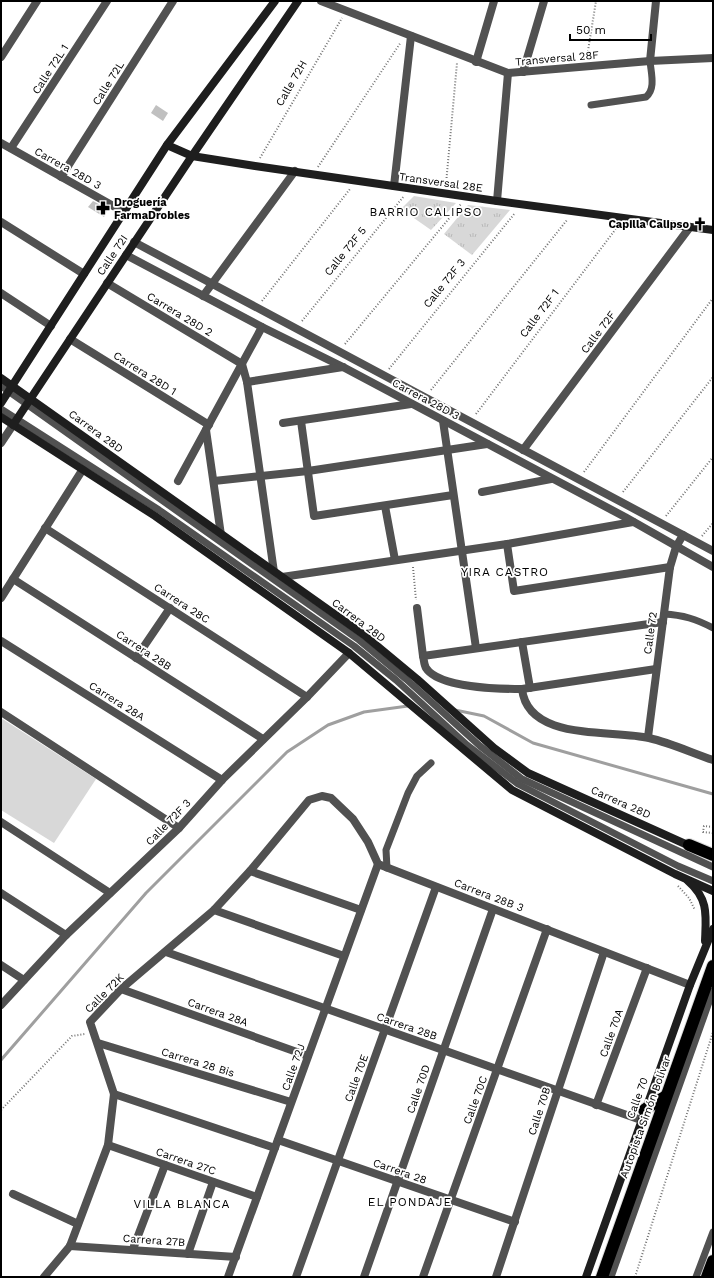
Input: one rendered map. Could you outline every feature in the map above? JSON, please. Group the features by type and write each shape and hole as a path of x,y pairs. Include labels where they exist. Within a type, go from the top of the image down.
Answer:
{"highway":[{"path":"689,845 713,855"},
{"name":"Autopista Simón Bolívar","path":"602,1277 713,966"},
{"path":"642,1115 666,1096"},
{"path":"707,1277 713,1261"}],"street":[{"path":"1,58 37,1"},
{"name":"Calle 72L 1","path":"11,148 107,1"},
{"name":"Calle 72L","path":"61,177 173,1"},
{"name":"Calle 72I","path":"1,403 167,146 275,1"},
{"name":"Calle 72I","path":"1,443 134,242 298,1"},
{"name":"Transversal 28F","path":"321,1 476,62 508,73 650,61 713,58"},
{"path":"476,62 494,1"},
{"path":"523,72 544,1"},
{"path":"650,61 656,1"},
{"path":"394,186 408,35"},
{"path":"497,201 508,73"},
{"name":"Carrera 28D 3","path":"1,143 124,212"},
{"name":"Transversal 28E","path":"167,146 192,156 255,166 445,194 713,230"},
{"path":"203,296 211,283 295,171"},
{"path":"1,222 84,274"},
{"name":"Calle 72F","path":"523,450 690,227"},
{"name":"Carrera 28D 3","path":"134,242 713,551"},
{"name":"Carrera 28D 3","path":"126,255 262,328 343,367 551,479 625,517 676,548 713,567"},
{"name":"Carrera 28D 2","path":"107,283 242,364"},
{"path":"1,293 51,326"},
{"path":"178,481 262,328"},
{"name":"Carrera 28D 1","path":"70,339 207,428"},
{"path":"242,364 247,382 274,572"},
{"path":"247,382 343,367"},
{"name":"Carrera 28D","path":"1,378 11,388 29,401 364,635 417,679 494,748 528,773 689,845 713,859"},
{"path":"284,423 411,404"},
{"path":"1,417 15,422 155,516 348,653 512,790 689,882 700,895 706,908 704,948"},
{"path":"301,421 314,516 453,495"},
{"path":"443,421 446,451 476,648"},
{"path":"207,428 221,535"},
{"path":"214,481 308,471 487,444"},
{"path":"1,598 83,469"},
{"path":"482,492 551,479"},
{"path":"385,506 394,560"},
{"path":"625,517 630,507"},
{"path":"282,577 507,544 633,522"},
{"name":"Carrera 28C","path":"45,528 306,697"},
{"name":"Calle 72","path":"648,737 670,567 676,548 683,535"},
{"path":"507,544 514,591 670,567"},
{"name":"Carrera 28B","path":"13,579 263,739"},
{"path":"136,658 170,608"},
{"path":"417,608 426,668 435,676 460,684 486,689 526,688 656,669"},
{"path":"423,656 522,642 664,618"},
{"name":"Carrera 28A","path":"1,641 222,780"},
{"path":"522,642 526,688 523,696 529,708 539,718 555,726 602,734 648,737 713,760"},
{"name":"Calle 72F 3","path":"1,1005 66,936 179,828 222,780 348,653"},
{"path":"1,712 179,828"},
{"name":"Calle 72K","path":"44,1277 70,1246 108,1145 114,1094 90,1022 121,989 214,910 250,871 309,800 322,796 331,798 353,819 368,842 378,864"},
{"path":"1,822 110,893"},
{"name":"Carrera 28B 3","path":"378,864 690,985"},
{"name":"Calle 72J","path":"228,1277 378,864"},
{"path":"250,871 361,910"},
{"path":"675,874 713,891"},
{"name":"Calle 70E","path":"296,1277 436,887"},
{"path":"1,893 66,936"},
{"name":"Calle 70D","path":"364,1277 493,909"},
{"path":"214,910 344,956"},
{"name":"Calle 70","path":"586,1277 642,1115 704,948 713,929"},
{"name":"Calle 70C","path":"423,1277 547,930"},
{"name":"Carrera 28B","path":"166,952 325,1010 557,1090 596,1105 642,1115"},
{"name":"Calle 70B","path":"496,1277 604,952"},
{"path":"1,965 24,980"},
{"name":"Calle 70A","path":"596,1105 647,968"},
{"name":"Carrera 28A","path":"121,989 308,1056"},
{"name":"Carrera 28 Bis","path":"98,1043 292,1102"},
{"name":"Carrera 28","path":"114,1094 276,1144 338,1161 515,1222"},
{"name":"Carrera 27C","path":"108,1145 257,1197"},
{"path":"133,1249 165,1165"},
{"path":"188,1254 213,1182"},
{"path":"13,1194 78,1224"},
{"name":"Carrera 27B","path":"70,1246 236,1257"}],"lane":[{"path":"591,105 646,97 650,93 652,86 650,61"},
{"path":"1,386 11,388"},
{"path":"29,401 359,640 406,679 480,746 522,779 713,867"},
{"path":"1,409 15,422 159,510 354,646 396,680 467,745 518,784 678,866 713,881"},
{"path":"664,618 683,615 697,619 713,628"},
{"path":"387,868 386,850 408,793 417,776 431,763"},
{"path":"612,1277 713,990"},
{"path":"696,1277 713,1232"}],"path":[{"path":"585,66 596,1"},
{"name":"Calle 72H","path":"255,166 346,11"},
{"path":"313,174 408,35"},
{"path":"445,194 458,55"},
{"path":"257,308 356,180"},
{"name":"Calle 72F 5","path":"296,328 411,188"},
{"path":"339,351 467,197"},
{"name":"Calle 72F 3","path":"384,375 522,204"},
{"path":"426,398 573,211"},
{"name":"Calle 72F 1","path":"471,422 624,218"},
{"path":"578,479 713,298"},
{"path":"617,500 713,377"},
{"path":"661,523 713,457"},
{"path":"697,542 713,523"},
{"path":"412,557 417,608"},
{"path":"713,827 704,826 704,832 713,833"},
{"path":"676,885 688,898 694,909"},
{"path":"635,1277 713,1032"},
{"path":"1,1110 72,1036 94,1033"}],"green space":[{"path":"414,196 456,203 431,230 401,209"},
{"path":"468,205 510,210 472,255 444,234"},
{"path":"1,718 96,779 54,843 1,810"}],"building":[{"path":"156,105 168,113 163,121 151,113"},
{"path":"93,201 108,209 104,217 88,207"}],"waterway":[{"path":"1,1060 146,893 287,752 328,725 364,712 408,706"},
{"path":"455,710 484,716 533,743 713,794"}],"place":[{"name":"Droguería FarmaDrobles","path":"103,208"},
{"name":"Capilla Calipso","path":"700,224"}],"district":[{"name":"BARRIO CALIPSO","path":"426,212"},
{"name":"YIRA CASTRO","path":"505,572"},
{"name":"EL PONDAJE","path":"410,1202"},
{"name":"VILLA BLANCA","path":"182,1204"}]}
